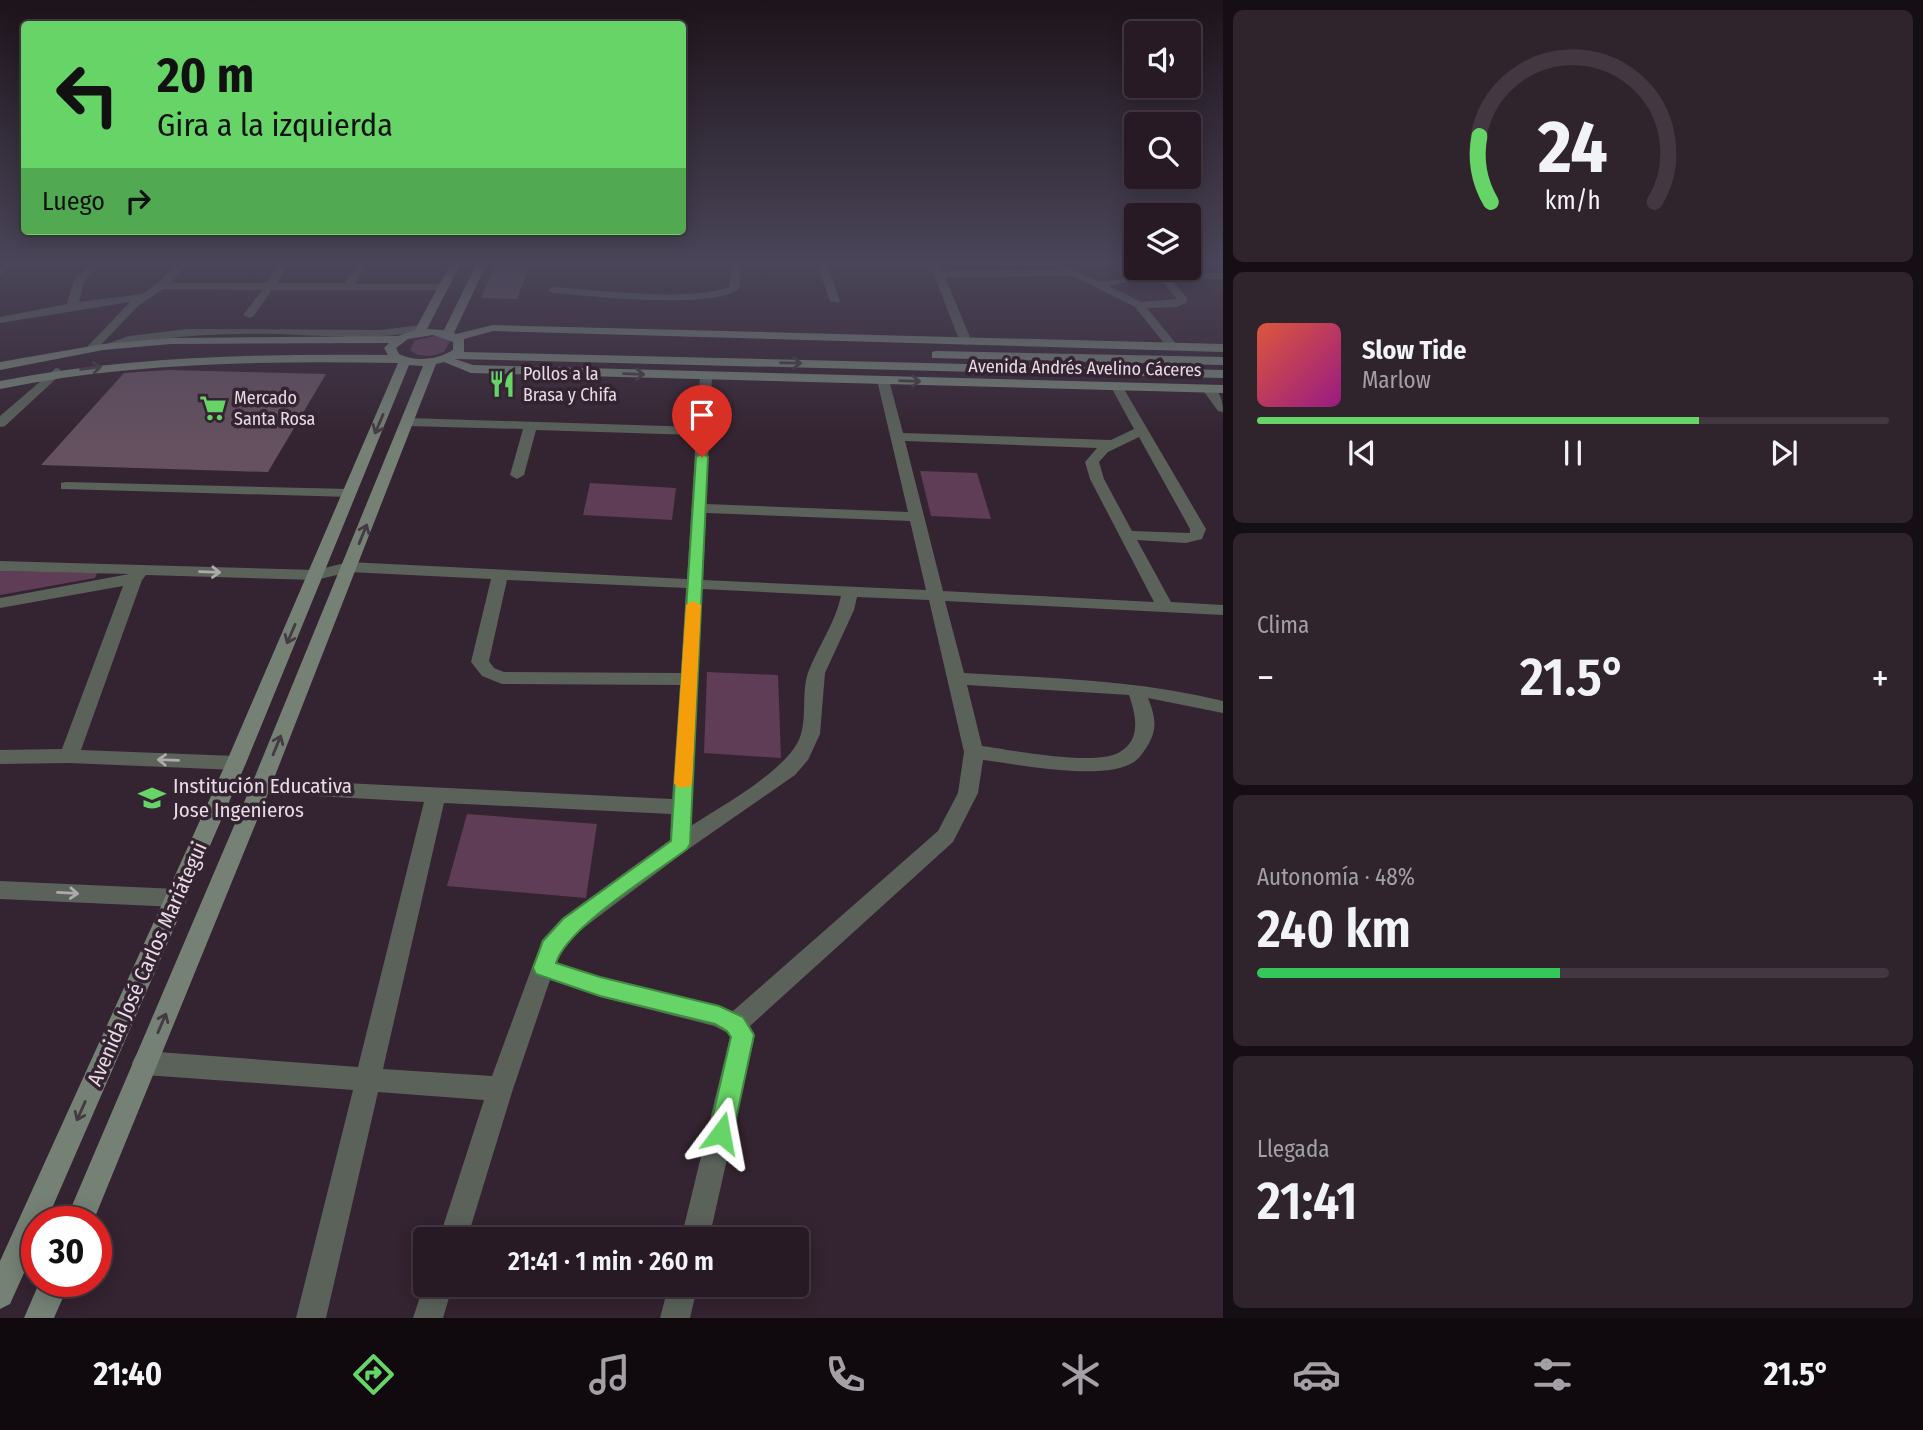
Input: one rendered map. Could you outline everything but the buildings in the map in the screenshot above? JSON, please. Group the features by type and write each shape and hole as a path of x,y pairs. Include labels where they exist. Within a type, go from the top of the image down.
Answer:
{"street":[{"path":"90,349 116,323"},
{"path":"103,346 126,323"},
{"path":"0,366 103,346 171,341 400,339 421,331 425,323"},
{"name":"Avenida José Carlos Mariátegui","path":"86,1206 261,786 408,422 449,349 459,323"},
{"path":"958,323 966,342"},
{"path":"1153,323 1172,346"},
{"name":"Avenida Andrés Avelino Cáceres","path":"449,349 493,328 1223,348"},
{"path":"421,331 449,349"},
{"name":"Avenida José Carlos Mariátegui","path":"0,1294 177,898 316,575 402,360 391,352 390,348 400,339"},
{"path":"0,385 56,372 177,359 402,360 449,349"},
{"name":"Avenida Andrés Avelino Cáceres","path":"449,349 1223,360"},
{"name":"Avenida Andrés Avelino Cáceres","path":"449,349 1223,374"},
{"name":"Avenida Andrés Avelino Cáceres","path":"449,349 471,369 1223,389"},
{"path":"0,423 56,372"},
{"path":"680,844 706,376"},
{"path":"735,1024 946,836 968,793 974,752 883,380"},
{"path":"1117,387 1198,529 1197,536 1186,538 1127,536"},
{"path":"1208,389 1223,408"},
{"path":"408,422 703,431"},
{"path":"517,475 531,426"},
{"path":"1142,430 1102,449 1092,461 1097,479 1165,607"},
{"path":"898,437 1113,444"},
{"path":"699,508 918,517"},
{"path":"0,566 138,574 316,575 349,567 1223,610"},
{"path":"0,603 138,574"},
{"path":"69,756 138,574"},
{"path":"500,575 480,662 488,672 502,678 689,679"},
{"path":"457,1227 500,1089 550,947 570,925 680,844 788,770 811,734 816,673 846,610 850,591"},
{"path":"958,678 1136,690 1187,697 1223,707"},
{"path":"974,752 1081,764 1107,763 1126,758 1138,746 1146,726 1136,690"},
{"path":"0,757 69,756 236,763"},
{"path":"261,786 682,807"},
{"path":"311,1318 436,795"},
{"path":"0,890 177,898"},
{"path":"544,968 600,987 719,1016 735,1024 743,1035 698,1227"},
{"path":"145,1063 500,1089"},
{"path":"39,1318 48,1297"},
{"path":"428,1318 435,1297"},
{"path":"675,1318 681,1297"}],"lane":[{"path":"103,346 127,338 222,331 421,331"},
{"path":"66,485 350,493"}],"shaded area":[{"path":"440,335 450,341 444,352 426,356 410,350 415,340"},
{"path":"920,471 977,473 991,519 931,516"},
{"path":"590,483 676,488 672,520 583,515"},
{"path":"0,571 97,573 95,578 0,595"},
{"path":"707,672 778,675 781,758 704,753"},
{"path":"467,814 597,824 586,898 447,886"}],"slow traffic":[{"path":"683,783 693,605"}],"place":[{"name":"Pollos a la Brasa y Chifa","path":"502,384"},
{"name":"Mercado Santa Rosa","path":"213,408"},
{"name":"Institución Educativa Jose Ingenieros","path":"152,798"}],"route":[{"path":"702,457 680,844 570,925 550,947 544,968 600,987 719,1016 735,1024 743,1035 721,1133"}]}
